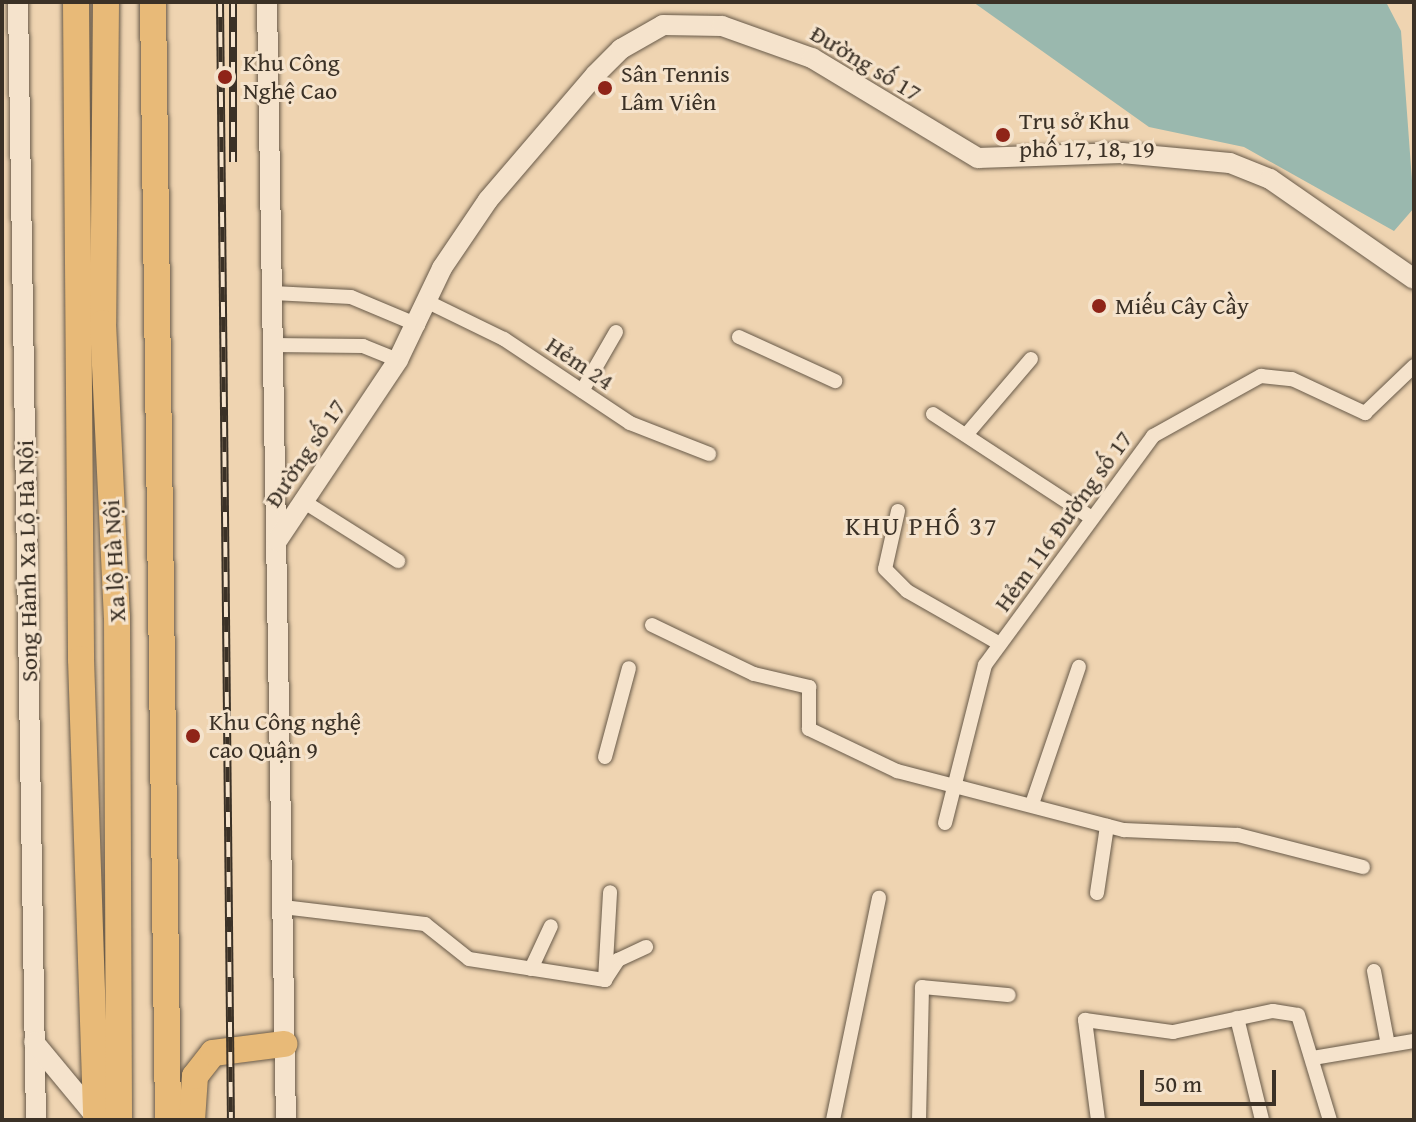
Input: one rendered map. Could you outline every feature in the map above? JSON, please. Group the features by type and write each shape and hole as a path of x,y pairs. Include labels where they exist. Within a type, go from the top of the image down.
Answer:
{"highway":[{"name":"Xa lộ Hà Nội","path":"76,2 74,255 104,1119"},
{"name":"Xa lộ Hà Nội","path":"104,1119 117,617 103,323 106,2"},
{"name":"Xa lộ Hà Nội","path":"153,2 168,1120"},
{"path":"74,255 103,323"},
{"path":"192,1120 195,1076 213,1053 284,1044"}],"main road":[{"name":"Song Hành Xa Lộ Hà Nội","path":"18,2 36,1120"},
{"path":"267,2 286,1120"},
{"name":"Đường số 17","path":"277,541 306,503 398,360 480,210 595,75 650,30 693,22 812,58 978,158 1176,154 1230,163 1270,179 1411,270"},
{"path":"34,1042 104,1119"}],"street":[{"path":"273,293 351,297 418,325"},
{"name":"Hẻm 24","path":"428,302 504,339 630,423 709,454"},
{"path":"582,391 616,332"},
{"path":"739,337 835,381"},
{"path":"273,345 363,346 398,360"},
{"path":"966,435 1031,359"},
{"name":"Hẻm 116 Đường số 17","path":"945,823 957,783 953,771 972,694 1000,644 1153,436 1261,376 1292,379 1365,413 1414,366"},
{"path":"933,414 1092,518"},
{"path":"306,503 398,561"},
{"path":"898,511 885,569 907,591 1000,644"},
{"path":"652,625 754,674 813,690 809,729 823,740 897,771 957,783 1107,826 1238,835 1363,867"},
{"path":"1032,804 1079,667"},
{"path":"605,757 629,668"},
{"path":"1097,893 1107,826"},
{"path":"605,980 610,892"},
{"path":"833,1120 879,898"},
{"path":"283,907 425,924 469,959 605,980"},
{"path":"531,969 551,926"},
{"path":"605,980 618,960 646,947"},
{"path":"1374,971 1388,1045"},
{"path":"919,1120 922,987 1009,995"},
{"path":"1098,1120 1085,1020 1173,1032 1237,1018 1298,1015 1330,1120"},
{"path":"1237,1018 1262,1120"},
{"path":"1313,1058 1414,1041"}],"water":[{"path":"973,2 1386,2 1401,31 1414,208 1394,231 1244,147 1149,127"}],"railway":[{"path":"220,2 231,1120"},
{"path":"233,2 233,162"}],"place":[{"name":"Khu Công Nghệ Cao","path":"225,77"},
{"name":"Sân Tennis Lâm Viên","path":"605,88"},
{"name":"Trụ sở Khu phố 17, 18, 19","path":"1003,135"},
{"name":"Miếu Cây Cầy","path":"1099,306"},
{"name":"Khu Công nghệ cao Quận 9","path":"193,736"}],"district":[{"name":"KHU PHỐ 37","path":"922,526"}]}
